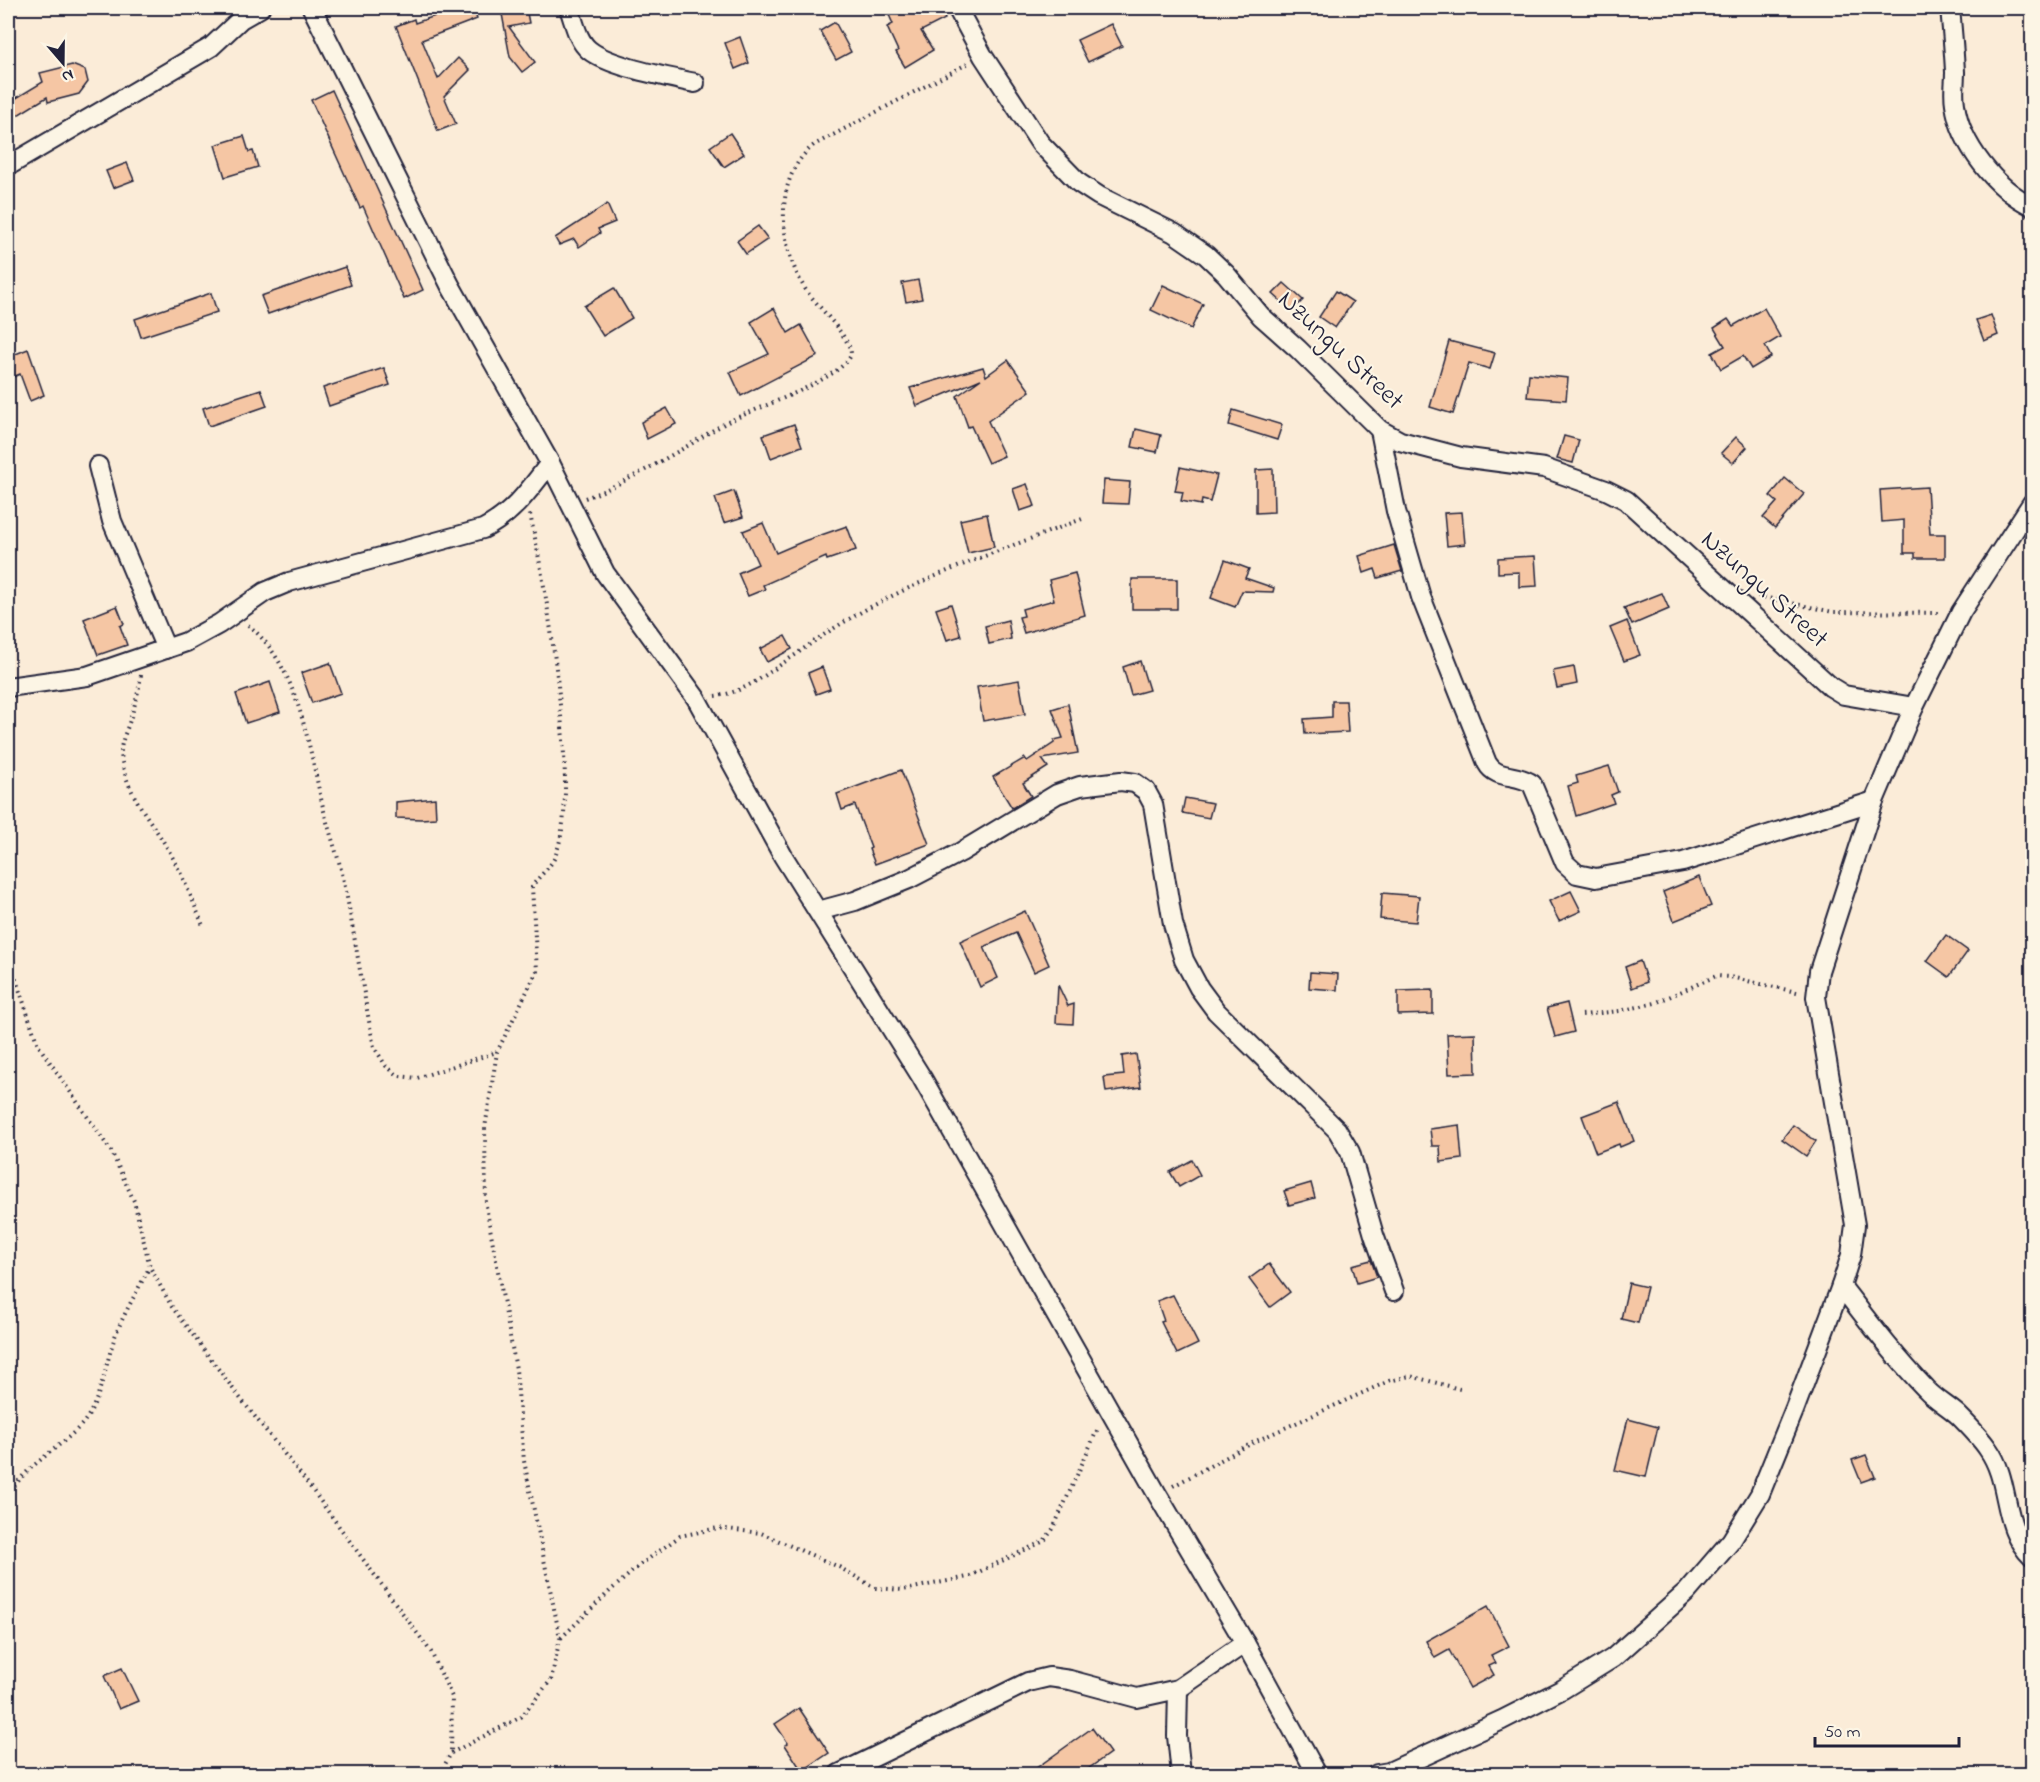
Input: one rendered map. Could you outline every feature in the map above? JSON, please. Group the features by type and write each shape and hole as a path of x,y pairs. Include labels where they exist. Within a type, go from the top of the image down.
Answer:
{"street":[{"path":"8,166 211,46 260,8"},
{"path":"312,8 450,285 550,463 605,573 696,698 783,856 922,1078 1157,1494 1245,1643 1317,1774"},
{"path":"569,8 580,39 589,50 610,61 695,84"},
{"name":"Nzungu Street","path":"957,8 983,56 1040,143 1079,183 1099,196 1174,233 1206,255 1226,273 1261,316 1380,430 1400,441 1461,457 1544,468 1606,490 1626,501 1831,687 1844,695 1914,707"},
{"path":"1950,8 1955,104 1962,127 1988,173 2020,201 2032,206"},
{"path":"1380,430 1396,511 1421,597 1487,763 1496,773 1525,778 1532,784 1565,863 1577,874 1596,878 1683,862 1874,801"},
{"path":"8,687 87,676 186,642 219,624 265,592 289,582 483,529 498,522 511,512 550,463"},
{"path":"98,466 112,521 166,649"},
{"path":"1377,1774 1389,1772 1492,1725 1563,1689 1613,1658 1687,1592 1731,1541 1760,1494 1841,1286 1851,1256 1855,1225 1816,997 1819,971 1874,801 1914,707 1961,612 2032,503"},
{"path":"818,911 855,901 909,879 961,852 1057,795 1080,786 1121,781 1135,783 1146,791 1153,804 1173,924 1184,960 1216,1011 1345,1140 1394,1292"},
{"path":"1841,1286 1927,1391 1958,1415 1987,1447 1996,1462 2011,1525 2025,1550 2032,1557"},
{"path":"839,1774 1028,1682 1049,1677 1070,1680 1137,1698 1178,1689 1245,1643"},
{"path":"1178,1689 1177,1736 1181,1774"}],"path":[{"path":"569,504 615,487 733,419 811,385 849,359 852,350 841,333 805,290 787,248 784,208 787,186 804,153 814,145 983,56"},
{"path":"451,1753 521,1717 551,1680 560,1638 524,1461 516,1369 486,1206 485,1128 497,1052 537,971 532,887 556,855 566,780 556,662 544,576 526,495"},
{"path":"696,698 725,695 747,687 856,615 934,578 1082,519"},
{"path":"1754,595 1833,612 1961,612"},
{"path":"234,614 256,631 268,646 284,671 295,697 344,881 374,1047 386,1066 399,1076 417,1078 497,1052"},
{"path":"144,657 139,686 121,747 122,761 126,778 138,802 164,842 193,899 204,928"},
{"path":"8,956 38,1045 116,1161 134,1201 150,1268 172,1307 305,1480 431,1652 452,1697 451,1753 440,1774"},
{"path":"1582,1015 1620,1011 1656,1003 1716,976 1730,977 1816,997"},
{"path":"8,1496 25,1473 83,1422 94,1404 118,1330 150,1268"},
{"path":"1157,1494 1256,1441 1389,1381 1410,1376 1464,1390"},
{"path":"560,1638 640,1565 680,1536 718,1528 761,1533 840,1567 875,1588 903,1590 968,1577 1044,1542 1053,1529 1108,1408"}],"building":[{"path":"458,8 473,8 477,19 422,40 438,79 458,58 470,70 444,96 456,124 438,131 396,26 414,19 415,23"},
{"path":"508,8 526,8 529,23 509,27 535,62 522,72 510,57 502,14"},
{"path":"886,8 939,8 945,19 921,31 933,50 905,67 896,52 898,51 887,27 893,24"},
{"path":"835,22 851,52 836,60 820,31"},
{"path":"1111,24 1122,46 1088,62 1077,40"},
{"path":"740,37 749,63 735,69 725,43"},
{"path":"72,65 85,70 88,82 79,94 48,102 47,97 8,121 8,103 43,82 40,73"},
{"path":"332,90 423,290 404,299 363,206 360,208 311,100"},
{"path":"730,133 744,154 724,167 710,147"},
{"path":"244,136 249,152 253,151 258,167 225,177 215,145"},
{"path":"127,163 134,180 113,188 106,171"},
{"path":"607,204 615,222 598,229 600,233 579,247 574,239 559,245 555,238"},
{"path":"758,226 768,239 746,254 737,241"},
{"path":"345,267 351,285 268,314 261,296"},
{"path":"918,280 922,299 906,302 902,283"},
{"path":"1284,283 1303,300 1292,311 1273,294"},
{"path":"1163,285 1203,304 1191,329 1151,310"},
{"path":"614,288 632,318 603,336 584,306"},
{"path":"1336,291 1353,302 1335,328 1319,317"},
{"path":"211,293 217,312 141,337 135,319"},
{"path":"774,308 788,333 801,325 818,356 741,396 730,372 769,354 751,322"},
{"path":"1764,308 1780,337 1765,346 1771,357 1751,369 1743,356 1721,369 1712,353 1725,346 1714,328 1728,319 1733,326"},
{"path":"1991,315 1998,335 1984,341 1976,320"},
{"path":"1449,341 1495,353 1490,369 1469,363 1453,414 1430,407"},
{"path":"28,349 44,395 30,401 20,374 8,379 8,357"},
{"path":"1008,360 1030,391 988,421 1004,456 988,463 971,426 968,427 957,396 981,379 917,406 910,388 983,367 986,376"},
{"path":"384,368 390,385 329,406 323,388"},
{"path":"1529,374 1568,378 1566,400 1527,397"},
{"path":"261,389 267,406 209,426 203,408"},
{"path":"667,408 676,424 647,439 641,422"},
{"path":"1233,410 1282,425 1277,440 1229,425"},
{"path":"794,424 802,446 771,458 763,435"},
{"path":"1136,429 1161,435 1157,452 1132,447"},
{"path":"1564,436 1579,440 1573,463 1557,459"},
{"path":"1736,437 1747,447 1733,463 1721,453"},
{"path":"1180,467 1217,475 1210,502 1202,500 1201,505 1181,501 1183,492 1175,491"},
{"path":"1273,469 1274,512 1256,513 1256,470"},
{"path":"1785,478 1804,494 1775,528 1763,518 1777,502 1770,496"},
{"path":"1104,480 1130,482 1128,504 1102,503"},
{"path":"1027,484 1035,506 1020,511 1013,489"},
{"path":"1927,487 1930,534 1945,534 1945,558 1915,558 1915,553 1904,553 1904,520 1882,522 1880,490"},
{"path":"734,491 743,517 724,523 715,498"},
{"path":"1462,512 1465,544 1447,546 1444,513"},
{"path":"987,514 994,547 968,553 960,520"},
{"path":"763,523 776,553 847,526 856,550 827,560 826,557 763,585 765,589 748,596 738,573 758,564 743,531"},
{"path":"1394,545 1402,571 1378,578 1375,569 1364,573 1359,556"},
{"path":"1535,556 1537,586 1519,587 1519,572 1498,573 1498,558"},
{"path":"1225,560 1249,569 1245,578 1274,588 1273,592 1242,591 1235,607 1211,598"},
{"path":"1075,573 1085,615 1024,633 1019,617 1024,616 1022,609 1054,600 1049,580"},
{"path":"1132,579 1177,579 1177,609 1132,609"},
{"path":"1662,593 1669,609 1632,625 1624,608"},
{"path":"951,604 961,636 947,640 936,609"},
{"path":"117,606 124,624 120,626 127,645 98,655 84,619"},
{"path":"1008,620 1011,639 989,644 985,626"},
{"path":"1627,621 1640,655 1624,661 1610,628"},
{"path":"785,636 792,649 767,662 760,649"},
{"path":"1140,661 1149,690 1131,695 1123,667"},
{"path":"330,663 341,693 312,703 301,673"},
{"path":"822,667 830,689 816,694 808,673"},
{"path":"1574,667 1577,684 1557,688 1553,671"},
{"path":"1019,680 1025,714 983,721 977,687"},
{"path":"270,682 280,712 246,723 236,694"},
{"path":"1332,701 1346,701 1348,732 1305,734 1304,719 1332,717"},
{"path":"1068,704 1078,753 1042,759 1048,767 1023,783 1031,796 1012,808 993,777 1025,758 1027,761 1054,743 1054,740 1063,738 1052,709"},
{"path":"1609,766 1618,792 1611,795 1614,803 1576,816 1568,786 1578,783 1576,776"},
{"path":"901,770 929,844 875,864 855,805 842,810 837,794"},
{"path":"435,798 436,818 396,818 396,802"},
{"path":"1185,798 1213,803 1209,818 1182,813"},
{"path":"1699,877 1711,906 1674,921 1663,892"},
{"path":"1571,891 1581,911 1559,921 1549,901"},
{"path":"1382,893 1419,896 1416,922 1380,919"},
{"path":"1025,911 1049,965 1034,972 1016,933 984,947 998,978 980,987 960,941"},
{"path":"1946,935 1968,951 1949,977 1927,961"},
{"path":"1640,961 1647,982 1632,988 1625,967"},
{"path":"1310,972 1338,974 1337,990 1309,988"},
{"path":"1058,985 1068,1006 1074,1004 1073,1024 1056,1023"},
{"path":"1433,990 1433,1014 1398,1015 1398,991"},
{"path":"1567,1003 1574,1032 1555,1037 1547,1008"},
{"path":"1475,1033 1476,1073 1449,1074 1447,1034"},
{"path":"1136,1054 1141,1087 1106,1092 1104,1077 1124,1075 1122,1056"},
{"path":"1619,1102 1634,1141 1596,1153 1582,1116"},
{"path":"1459,1125 1462,1159 1441,1162 1440,1146 1432,1146 1430,1129"},
{"path":"1793,1125 1816,1141 1806,1156 1782,1139"},
{"path":"1192,1160 1200,1175 1179,1187 1170,1172"},
{"path":"1311,1183 1315,1198 1289,1205 1284,1191"},
{"path":"1371,1260 1377,1277 1357,1283 1352,1265"},
{"path":"1269,1264 1290,1292 1270,1307 1249,1279"},
{"path":"1629,1283 1647,1287 1638,1323 1621,1319"},
{"path":"1173,1295 1198,1344 1177,1354 1161,1322 1164,1321 1157,1301"},
{"path":"1628,1419 1658,1427 1646,1477 1615,1470"},
{"path":"1866,1455 1875,1477 1861,1482 1852,1460"},
{"path":"1488,1606 1509,1646 1491,1655 1496,1663 1489,1666 1494,1675 1470,1688 1449,1650 1435,1658 1426,1641"},
{"path":"122,1668 138,1701 119,1709 104,1676"},
{"path":"799,1708 829,1753 802,1771 785,1745 788,1743 775,1724"},
{"path":"1092,1728 1110,1753 1081,1774 1028,1774"}]}
